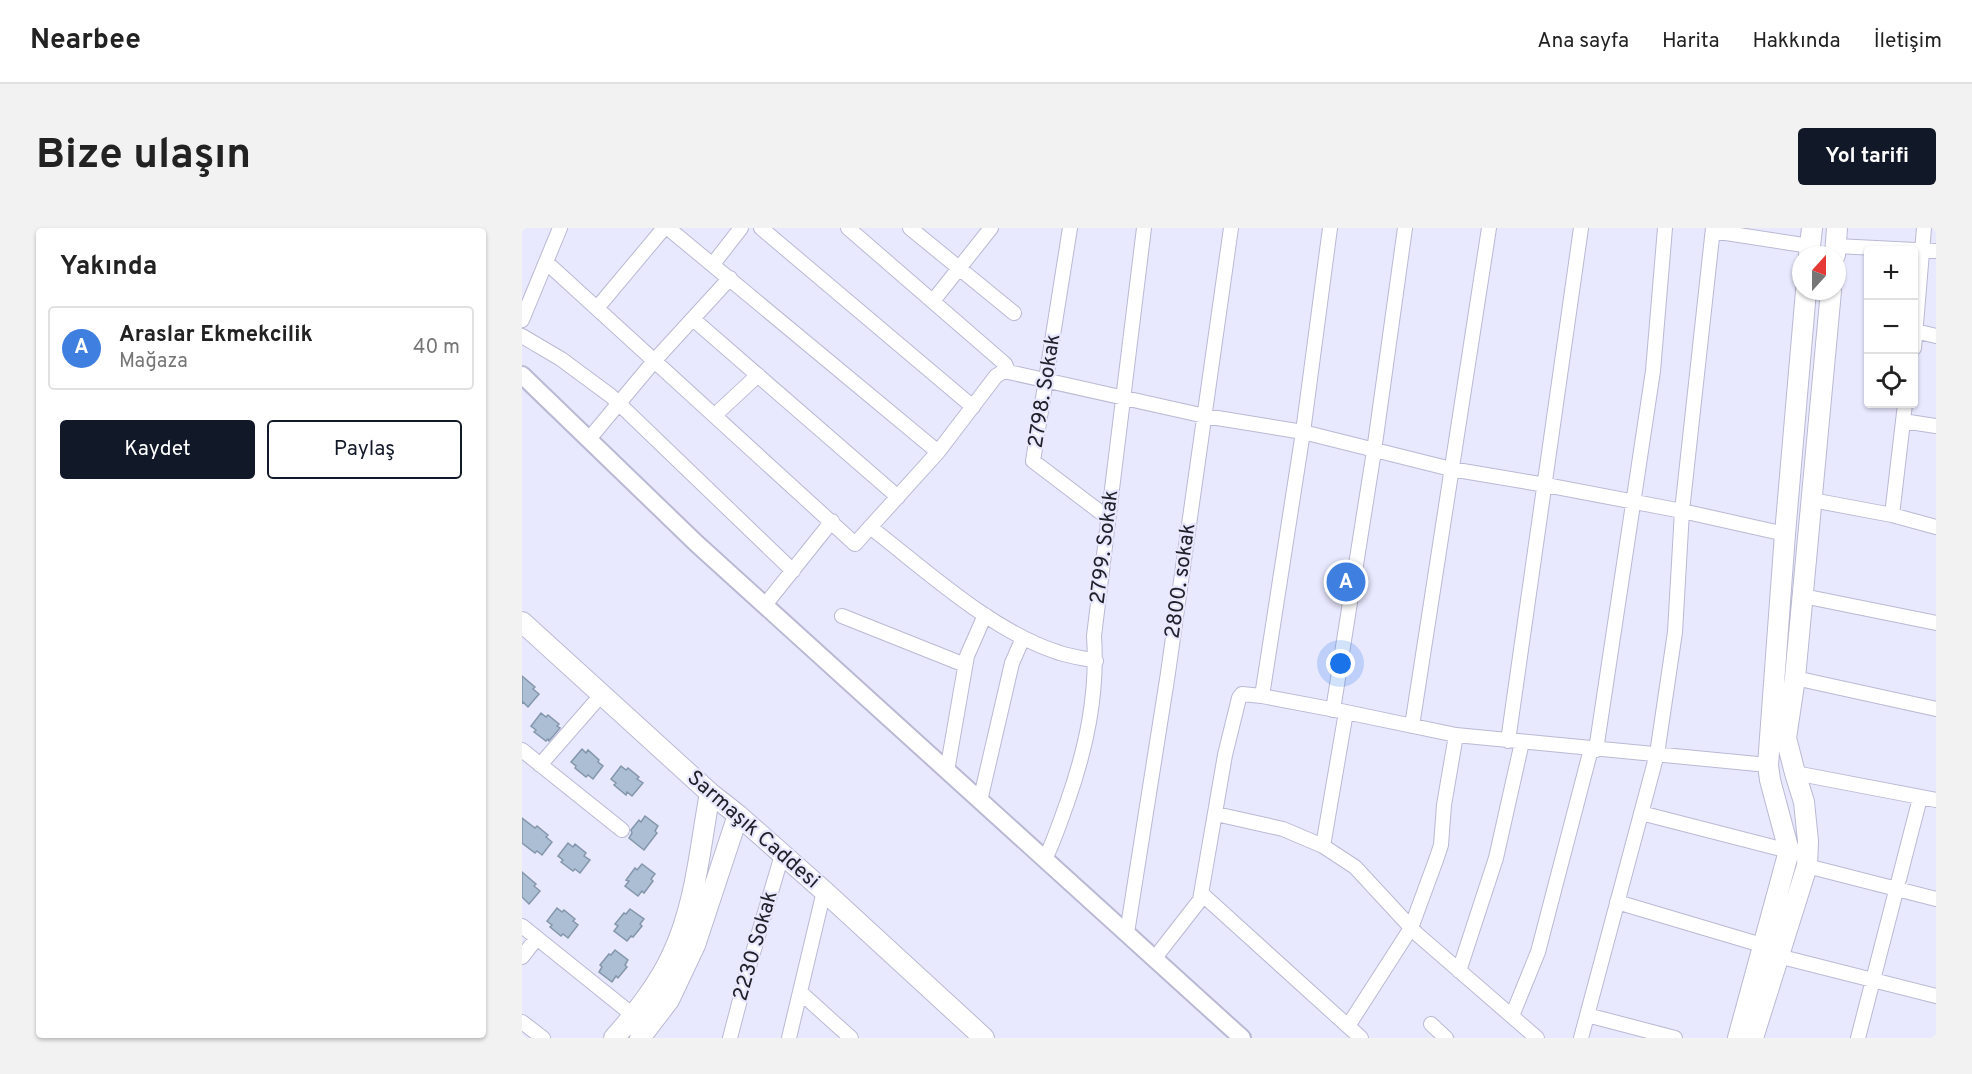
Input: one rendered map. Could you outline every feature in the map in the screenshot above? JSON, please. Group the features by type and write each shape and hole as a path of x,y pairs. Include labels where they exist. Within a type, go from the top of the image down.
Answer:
{"main road":[{"path":"1753,1038 1772,951 1789,850 1768,765 1805,300"},
{"path":"1737,1038 1807,866 1808,841 1804,802 1786,738 1796,678 1831,300"},
{"name":"Sarmaşık Caddesi","path":"522,622 710,793 824,891 984,1038"},
{"path":"614,1038 634,1016 672,955 690,905 710,793"},
{"path":"640,1038 669,1000 695,945 738,815"}],"street":[{"path":"522,320 560,228"},
{"path":"597,308 666,228 713,264 938,452"},
{"path":"713,264 741,228"},
{"path":"761,228 973,407"},
{"path":"848,228 1005,364 1008,371"},
{"path":"910,228 1014,313"},
{"path":"933,301 991,228"},
{"name":"2798. Sokak","path":"1070,228 1034,461 1108,518"},
{"name":"2799. Sokak","path":"1045,859 1053,844 1082,761 1094,692 1096,661 1094,636 1144,228"},
{"name":"2800. sokak","path":"1126,933 1158,744 1231,228"},
{"path":"1262,696 1303,432 1330,228"},
{"path":"1323,846 1405,228"},
{"path":"1412,726 1489,228"},
{"path":"1459,971 1496,858 1515,741 1546,485 1581,228"},
{"path":"1512,1016 1538,952 1594,750 1653,371 1665,228"},
{"path":"1918,314 1929,250 1924,228"},
{"path":"1581,1038 1656,754 1675,632 1682,511 1713,229 1811,243"},
{"path":"1836,243 1929,250"},
{"path":"546,262 855,544 938,452 996,376 1004,371 1205,416 1303,432 1451,470 1546,485 1682,511 1785,534"},
{"path":"589,439 655,360 730,278"},
{"path":"693,319 898,497"},
{"path":"1918,332 1936,336"},
{"path":"522,336 561,359 611,396 793,571"},
{"path":"522,375 696,543 1242,1038"},
{"path":"715,415 758,375"},
{"path":"1892,515 1905,408"},
{"path":"1903,421 1936,426"},
{"path":"1812,500 1892,515 1936,527"},
{"path":"765,605 832,521"},
{"path":"870,527 985,615 1023,638 1060,653 1096,661"},
{"path":"1803,596 1936,623"},
{"path":"947,771 965,665 985,615"},
{"path":"843,616 965,665"},
{"path":"980,801 1012,663 1023,638"},
{"path":"1796,678 1936,709"},
{"path":"540,765 602,694"},
{"path":"1154,959 1200,900 1202,894 1225,755 1239,698 1242,694 1456,735 1768,765"},
{"path":"1348,1026 1411,928 1441,845 1444,805 1456,735"},
{"path":"522,750 622,830"},
{"path":"1795,774 1936,800"},
{"path":"1858,1038 1920,798"},
{"path":"1641,813 1789,850"},
{"path":"1216,814 1283,829 1323,846 1355,867 1411,928 1537,1038"},
{"name":"2230 Sokak","path":"730,1038 782,855"},
{"path":"1807,866 1936,899"},
{"path":"789,1038 824,891"},
{"path":"1202,894 1360,1038"},
{"path":"1617,902 1772,951 1936,996"},
{"path":"522,926 634,1016"},
{"path":"522,957 536,939"},
{"path":"800,992 851,1038"},
{"path":"1587,1015 1674,1038"},
{"path":"522,1022 543,1038"},
{"path":"1431,1024 1446,1038"}],"building":[{"path":"522,676 535,687 533,689 539,694 528,707 523,702 522,704"},
{"path":"541,713 546,717 548,715 559,724 557,726 560,728 549,741 534,732 536,730 531,726"},
{"path":"582,749 586,753 588,750 603,766 593,779 588,775 586,777 571,762"},
{"path":"621,766 626,770 628,768 643,783 632,796 627,792 626,795 614,785 616,783 611,779"},
{"path":"645,816 658,826 655,831 657,833 644,850 629,838 631,830"},
{"path":"522,818 535,828 537,826 548,835 546,837 552,842 542,855 537,851 535,853 522,843"},
{"path":"568,843 573,847 575,844 586,853 584,856 590,860 580,873 561,862 563,860 558,856"},
{"path":"642,864 655,874 644,893 642,891 638,896 625,886 629,881 626,880 635,868 637,870"},
{"path":"522,872 536,884 534,886 540,891 529,904 522,897"},
{"path":"557,908 562,912 564,910 575,919 573,921 578,925 568,938 563,934 561,936 550,927 552,925 547,921"},
{"path":"630,909 644,919 640,924 642,926 627,941 614,931 618,926 615,924"},
{"path":"615,950 628,960 625,965 627,967 612,982 599,972 602,967 600,965"}],"place":[{"name":"Araslar Ekmekcilik","path":"1346,582"}]}
